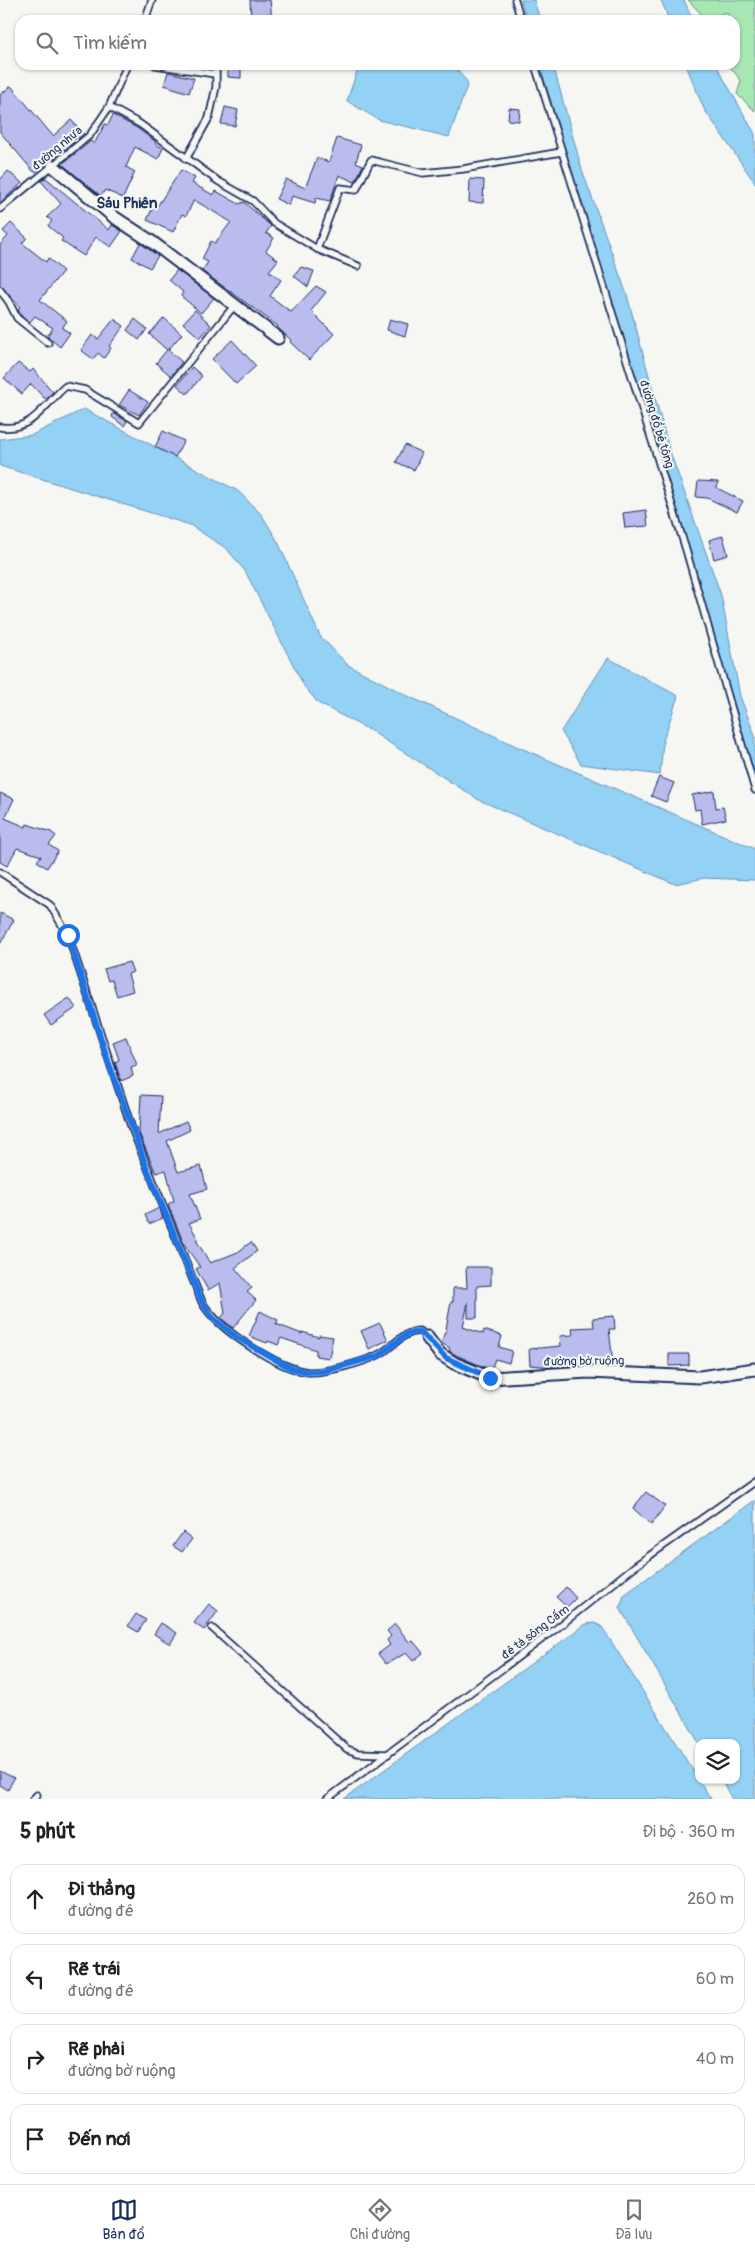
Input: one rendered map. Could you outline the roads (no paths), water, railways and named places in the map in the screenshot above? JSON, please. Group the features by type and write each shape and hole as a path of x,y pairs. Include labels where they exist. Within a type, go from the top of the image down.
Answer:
{"street":[{"path":"53,166 114,217 152,242 278,338"},
{"name":"đường bờ ruộng","path":"427,1337 440,1354 450,1361 490,1378 594,1372 700,1377 755,1369"}],"lane":[{"path":"147,15 152,0"},
{"path":"515,0 520,15"},
{"name":"đường nhựa","path":"0,209 90,135 109,107 125,70"},
{"path":"188,70 215,74"},
{"path":"186,159 209,118 216,87 215,70"},
{"name":"đường đổ bê tông","path":"536,70 686,550 755,790"},
{"path":"109,107 140,124 186,159 253,201 274,223 318,249 358,266"},
{"path":"318,249 340,188 356,190 371,160 423,173 463,169 561,152"},
{"path":"0,290 17,318 48,343"},
{"path":"0,427 6,428 27,423 48,407 57,393 66,386 85,390 139,423 234,306"},
{"path":"0,872 50,905 68,935 108,1061 148,1171 198,1294 212,1317 236,1337 291,1368 307,1372 324,1371 378,1356 397,1340 416,1331 420,1331 427,1337"},
{"name":"đê tả sông Cấm","path":"328,1799 557,1628 635,1566 755,1481"},
{"path":"212,1628 347,1748 358,1753 388,1754"}],"water":[{"path":"521,0 534,0 538,15 526,15"},
{"path":"661,0 684,0 691,15 667,15"},
{"path":"357,70 457,70 468,83 449,137 379,120 347,101"},
{"path":"541,70 554,70 582,170 627,295 669,449 721,595 740,696 755,736 755,777 680,518 596,253"},
{"path":"688,70 719,70 755,134 755,183 704,109"},
{"path":"84,409 238,491 262,515 278,542 320,636 348,665 406,695 516,746 755,849 755,880 704,878 675,884 479,800 371,731 318,703 304,686 245,571 227,549 190,525 0,466 0,439 32,435"},
{"path":"608,658 678,696 663,741 660,775 581,764 561,731"},
{"path":"755,1500 755,1799 732,1799 723,1784 740,1784 740,1739 697,1739 620,1608 624,1595"},
{"path":"595,1623 602,1627 695,1774 695,1784 701,1784 711,1799 344,1799 586,1624"}],"district":[{"name":"Sáu Phiên","path":"127,203"}]}
